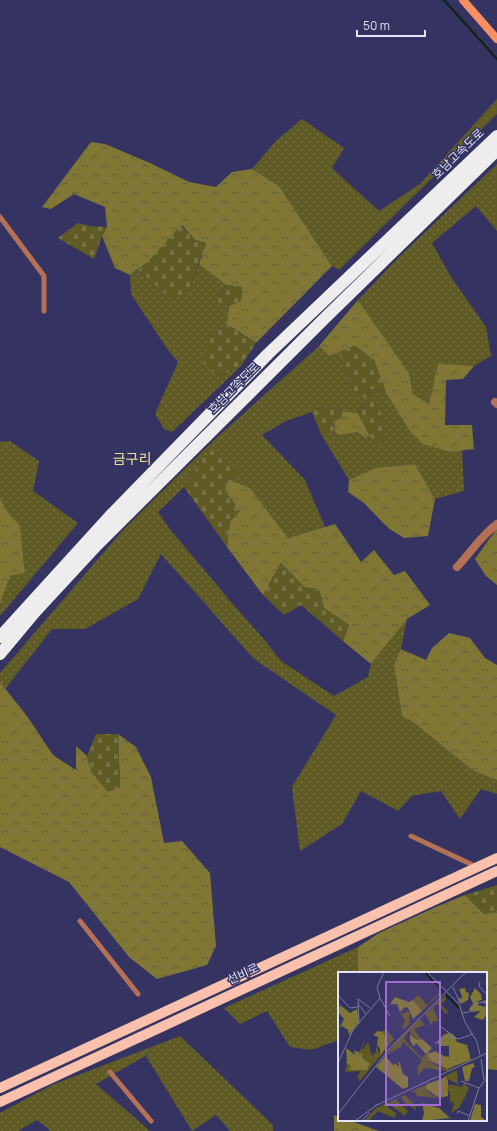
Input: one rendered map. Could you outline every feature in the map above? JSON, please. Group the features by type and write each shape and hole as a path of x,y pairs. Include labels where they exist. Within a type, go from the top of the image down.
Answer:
{"highway":[{"name":"호남고속도로","path":"0,637 110,516 268,354 497,136"},
{"name":"호남고속도로","path":"0,654 35,612 97,545 325,318 497,150"}],"main road":[{"name":"선비로","path":"0,1088 497,858"},
{"name":"선비로","path":"0,1102 497,871"}],"street":[{"path":"463,0 497,39"},
{"path":"458,567 479,540 497,524"}],"lane":[{"path":"0,217 44,276 44,311"},
{"path":"411,836 477,867"},
{"path":"80,921 138,994"},
{"path":"110,1072 151,1121"}],"green space":[{"path":"497,99 497,114 339,270 332,266 279,186 252,169 276,141 302,119 344,148 332,168 379,211 420,184"},
{"path":"91,142 105,144 150,163 189,182 216,187 232,172 252,169 279,186 332,266 256,343 227,324 229,306 241,301 242,287 226,285 199,264 206,243 195,240 182,225 148,262 130,275 115,268 102,236 107,227 105,207 74,194 51,209 42,207"},
{"path":"497,164 497,231 476,206 432,243 451,277 486,327 491,356 474,366 438,363 429,404 413,394 409,373 358,300 399,257"},
{"path":"78,223 90,226 107,227 102,236 94,259 58,238"},
{"path":"181,225 195,240 206,243 188,293 170,298 138,270 148,262"},
{"path":"199,264 226,285 216,303 229,306 227,324 211,337 218,377 241,366 172,432 164,429 155,414 178,362 168,350 131,294 130,275 138,270 170,298 188,292"},
{"path":"226,285 242,287 241,301 229,306 216,303"},
{"path":"358,300 409,373 413,394 429,404 438,363 474,366 463,379 446,380 445,425 472,425 474,449 450,452 423,444 409,430 386,393 374,360 355,346 329,356 319,346"},
{"path":"227,324 256,343 241,366 218,377 201,361 211,337"},
{"path":"319,346 329,356 339,352 342,364 355,395 361,391 365,401 358,413 342,411 327,405 286,421 262,435 305,480 325,527 288,538 250,488 229,479 239,471 200,462 184,487 158,512 169,528 281,661 334,696 368,677 371,664 407,619 401,649 394,665 402,716 413,722 472,770 497,780 497,794 481,789 460,819 441,791 412,796 398,811 361,791 342,824 300,851 292,787 336,715 254,659 161,554 138,599 85,629 52,629 5,689 0,682 0,673 124,529 214,440"},
{"path":"355,346 374,360 386,393 369,388 373,400 382,415 383,440 376,447 358,413 365,401 361,391 355,395 342,364 339,352"},
{"path":"369,388 386,393 409,430 450,452 462,450 464,491 435,499 415,464 375,468 349,480 321,434 335,432 339,435 357,432 365,438 370,436 376,446 382,415 373,400"},
{"path":"327,405 342,411 342,418 334,421 335,432 321,434 312,412"},
{"path":"342,411 358,413 370,436 365,438 357,432 339,435 335,432 334,421 342,418"},
{"path":"10,441 39,461 33,491 78,523 0,616 0,604 10,576 25,573 20,525 9,514 0,498 0,442"},
{"path":"213,450 240,471 229,479 225,490 240,511 230,522 227,547 184,487 200,462"},
{"path":"415,464 435,499 428,536 404,538 388,528 364,503 348,492 349,480 375,468"},
{"path":"229,479 250,488 288,538 335,524 361,562 374,550 394,575 405,571 430,605 407,619 371,664 343,641 349,625 324,608 319,590 304,587 281,563 263,595 227,547 230,522 225,490"},
{"path":"0,498 9,514 20,525 25,573 10,576 0,604"},
{"path":"497,528 497,585 486,576 475,559"},
{"path":"281,563 304,587 319,590 324,608 349,625 343,641 301,605 284,615 263,595"},
{"path":"449,633 470,638 485,658 497,665 497,780 472,770 413,722 402,716 394,665 401,649 426,660 432,648"},
{"path":"0,682 27,716 53,755 76,770 76,746 87,756 92,773 120,787 118,734 136,747 151,777 164,843 182,841 210,873 216,946 207,965 157,979 129,957 69,882 0,847"},
{"path":"96,734 118,734 120,787 108,792 92,773 87,756"},
{"path":"497,885 497,911 484,914 465,895"},
{"path":"465,895 484,914 497,911 497,1070 487,1069 487,972 358,972 358,947 379,933"},
{"path":"358,947 358,972 338,972 338,1040 311,1050 290,1047 267,1011 240,1024 224,1008"},
{"path":"180,1036 273,1125 273,1131 230,1131 216,1115 192,1131 146,1056 154,1051 96,1084 150,1131 51,1131 37,1120 18,1131 0,1131 0,1113 52,1085"},
{"path":"334,1115 338,1117 338,1121 351,1121 379,1131 334,1131"}],"waterway":[{"path":"444,0 497,59"}],"district":[{"name":"금구리","path":"132,459"}]}
